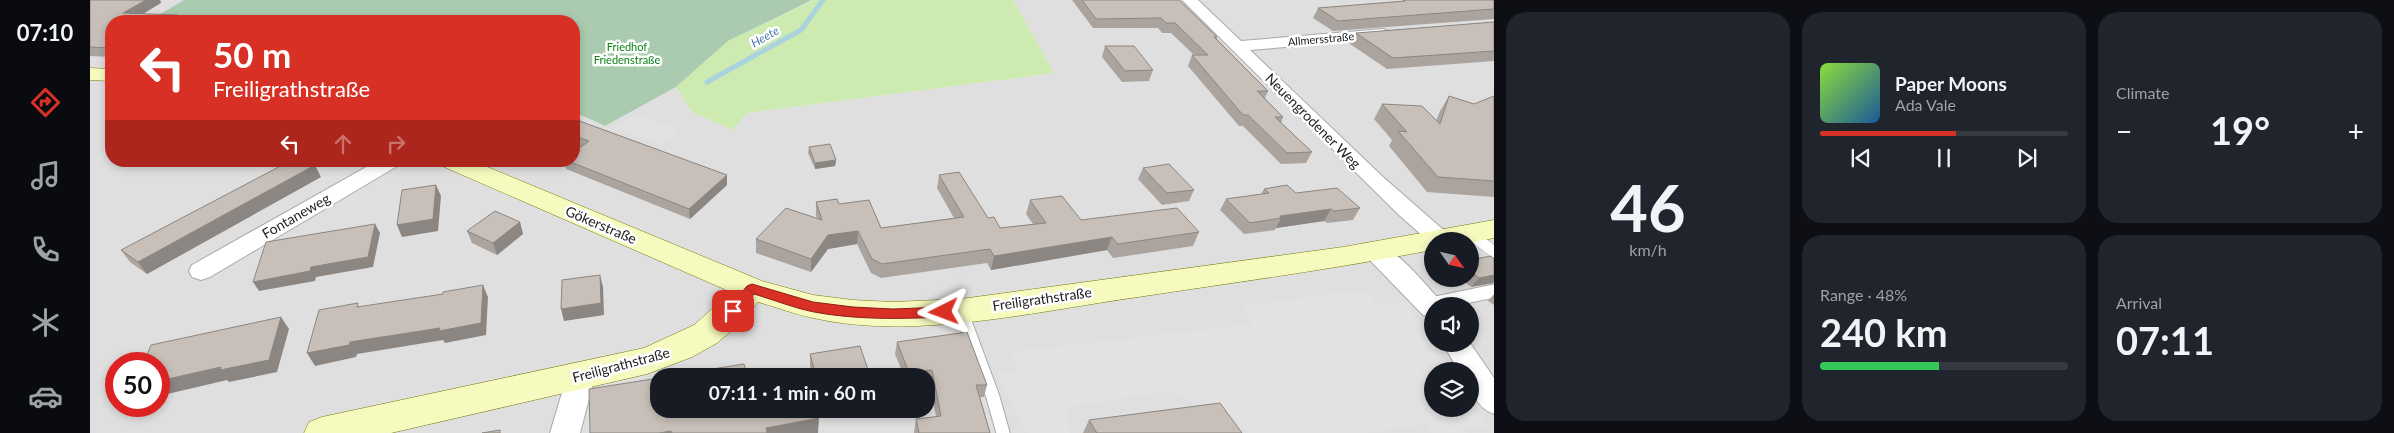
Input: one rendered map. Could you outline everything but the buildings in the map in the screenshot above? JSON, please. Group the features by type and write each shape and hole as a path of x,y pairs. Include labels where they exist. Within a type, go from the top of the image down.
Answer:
{"main road":[{"path":"90,74 105,75"},
{"name":"Gökerstraße","path":"465,167 752,289"},
{"name":"Freiligrathstraße","path":"322,433 647,361 682,348 709,333 733,311 752,289 813,307 853,312 893,314 961,311 1374,252 1424,242"}],"street":[{"name":"Neuengrodener Weg","path":"1189,0 1238,46 1333,143 1397,204 1431,232"},
{"name":"Allmersstraße","path":"1238,46 1397,33"},
{"name":"Fontaneweg","path":"201,271 382,167"},
{"path":"1374,252 1424,299"},
{"path":"1461,352 1494,402"},
{"path":"565,433 581,376"}],"lane":[{"path":"1482,231 1494,252"},
{"path":"1469,297 1494,291"},
{"path":"961,311 993,397 1003,433"}],"shaded area":[{"path":"90,0 184,0 159,15 105,15 105,167 580,167 580,115 605,126 676,87 692,112 733,130 747,113 1054,73 1013,0 1494,0 1494,433 90,433"},
{"path":"637,114 681,131 662,145 616,127"},
{"path":"1364,290 1380,305 1405,303 1424,332 1424,352 1437,352 1444,362 1424,362 1424,417 1479,416 1488,429 1465,427 1469,433 1433,433 1427,424 1366,433 1250,433 1171,391 1067,407 1070,433 1027,433 999,375 1019,371 1011,352 1253,324 1243,306"}],"green space":[{"name":"Friedhof Friedenstraße","path":"184,0 812,0 728,41 676,87 605,126 580,115 580,15 158,15"},
{"path":"813,0 1013,0 1054,73 747,113 733,130 692,112 676,87 728,41"}],"waterway":[{"name":"Heete","path":"707,82 801,30 823,0"}],"route":[{"path":"733,311 752,289 813,307 853,312 893,314 944,312"}]}
